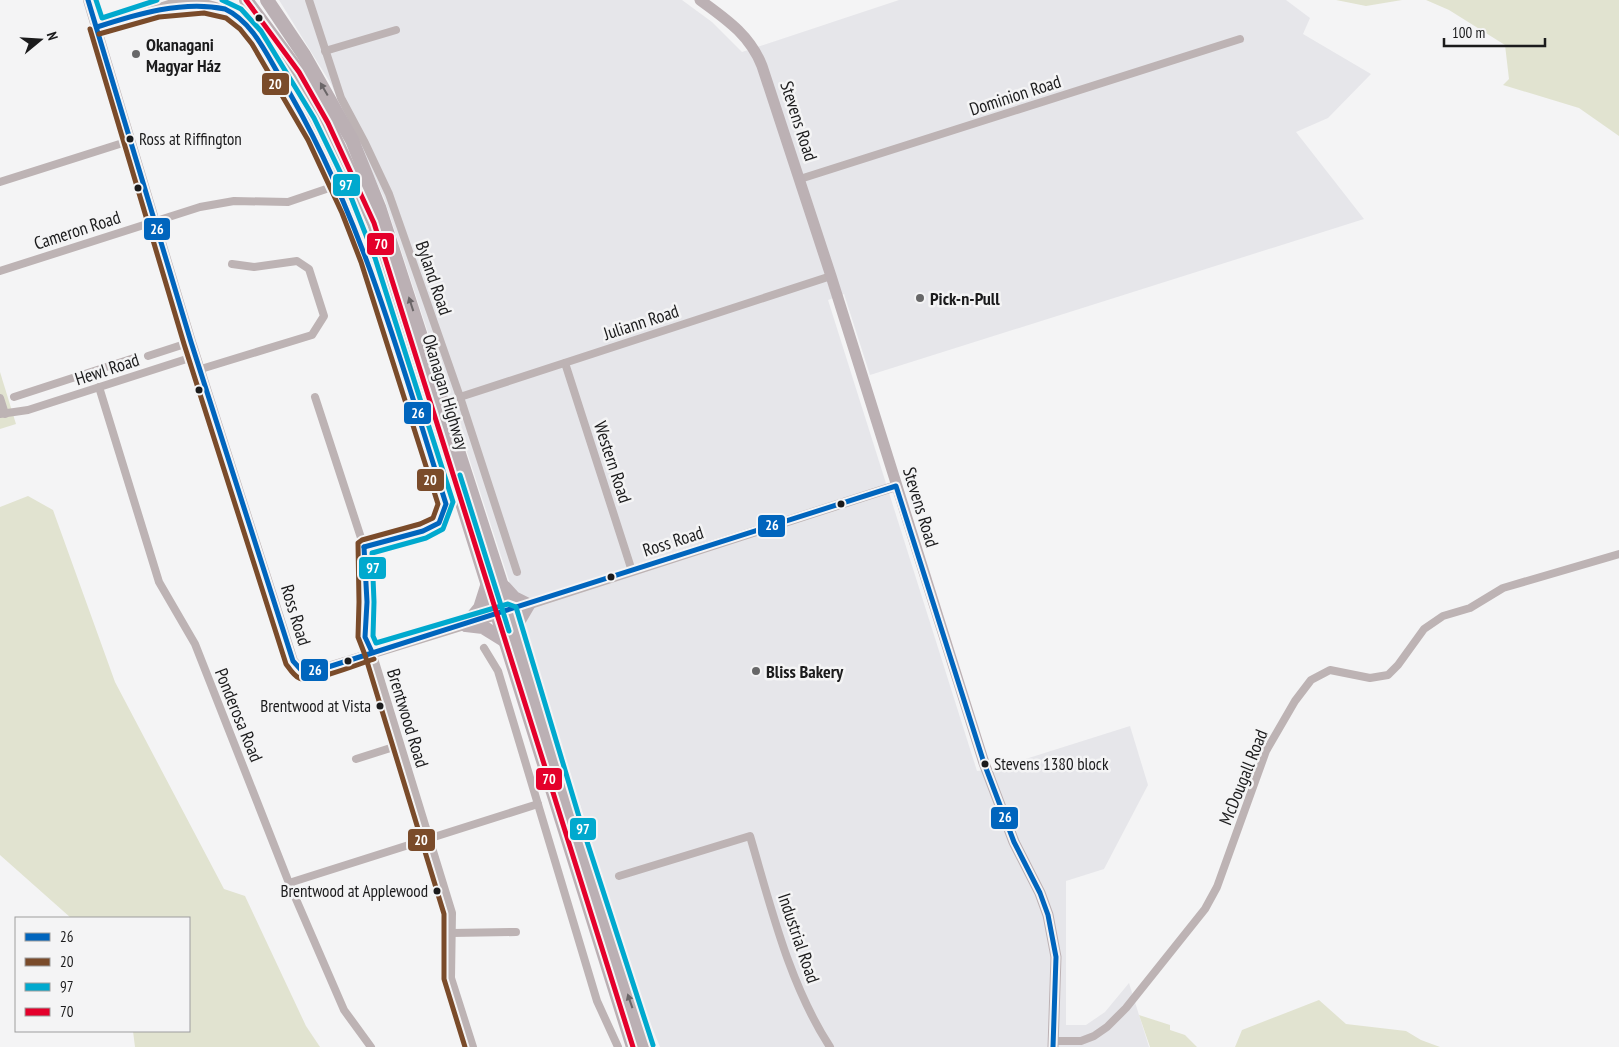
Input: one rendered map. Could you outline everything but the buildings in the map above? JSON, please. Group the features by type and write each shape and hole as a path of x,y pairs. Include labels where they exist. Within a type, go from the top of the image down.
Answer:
{"highway":[{"name":"Okanagan Highway","path":"246,0 299,72 328,123 374,223 503,613 633,1047"},
{"name":"Okanagan Highway","path":"267,0 304,55 352,140 379,207 494,585"},
{"path":"494,585 528,605 510,637 483,627 466,624 480,608 494,585"},
{"name":"Okanagan Highway","path":"510,637 579,840 646,1047"}],"main road":[{"name":"Stevens Road","path":"700,0 736,27 757,52 831,276 984,763 1014,842 1040,893 1048,915 1056,957 1054,1044"}],"street":[{"name":"Ross Road","path":"88,0 191,342 293,661 303,672 325,668 503,613 896,486"},
{"name":"Byland Road","path":"309,0 341,98 366,143 389,194 460,397 517,572"},
{"path":"97,27 172,3 187,1 212,4 236,15 255,35 285,82 338,185 368,260 446,504 439,522 423,531 364,547"},
{"path":"325,50 396,30"},
{"name":"Dominion Road","path":"800,179 1240,39"},
{"path":"0,182 129,141"},
{"name":"Cameron Road","path":"0,271 200,207 234,201 288,202 338,185"},
{"path":"201,369 312,335 324,316 309,269 297,261 254,267 232,264"},
{"name":"Juliann Road","path":"460,397 831,276"},
{"name":"Hewl Road","path":"148,356 191,342"},
{"name":"Hewl Road","path":"3,414 28,410 196,356"},
{"name":"Hewl Road","path":"14,397 134,358"},
{"name":"Western Road","path":"565,363 632,571"},
{"name":"Ponderosa Road","path":"86,373 96,388 159,582 195,644 289,883 344,1010 371,1047"},
{"name":"Brentwood Road","path":"315,397 364,547 367,602 365,637 372,652 428,840 452,913 451,978 473,1047"},
{"path":"0,398 3,414"},
{"name":"McDougall Road","path":"1054,1044 1081,1041 1094,1036 1107,1027 1131,1002 1205,909 1217,887 1266,751 1295,701 1311,680 1330,670 1370,678 1388,675 1424,629 1443,616 1470,608 1503,588 1619,554"},
{"path":"484,648 498,670 597,1000 618,1047"},
{"path":"356,759 400,745"},
{"path":"289,883 538,804"},
{"name":"Industrial Road","path":"620,876 750,836 788,956 815,1024 830,1047"},
{"path":"452,933 516,932"}],"shaded area":[{"path":"279,0 682,0 712,22 742,52 899,0 1286,0 1310,18 1303,34 1371,74 1328,118 1296,132 1364,219 870,375 844,294 828,300 977,771 994,769 1130,726 1148,785 1104,869 1066,881 1066,1025 1086,1025 1105,1012 1129,983 1149,1047 660,1047 642,1003 533,654 384,198 331,84"}],"green space":[{"path":"1336,0 1402,0 1366,6"},
{"path":"1426,0 1619,0 1619,136 1579,108 1503,85 1509,79 1505,45 1449,10"},
{"path":"0,372 16,424 0,429"},
{"path":"28,496 53,510 115,682 224,889 245,896 306,1026 320,1047 135,1047 133,1032 190,1032 190,917 70,917 0,855 0,507"},
{"path":"1319,1000 1346,1024 1406,1031 1421,1040 1440,1047 1235,1047 1242,1030"},
{"path":"1139,1015 1170,1025 1170,1030 1185,1035 1197,1047 1150,1047"}],"transit line":[{"name":"26","path":"88,0 191,342 293,661 303,672 325,668 896,486 984,763 1014,842 1040,893 1048,915 1056,957 1053,1047"},
{"name":"97","path":"96,0 102,18 157,0"},
{"name":"97","path":"222,0 241,9 261,31 314,118 345,182 375,258 453,502 443,529 426,538 372,553 373,636 376,643 508,604 516,607 580,820 653,1045"},
{"name":"70","path":"246,0 299,72 328,123 374,223 633,1047"},
{"name":"26","path":"97,27 128,17 177,7 193,6 225,9 234,14 250,29 268,56 308,126 333,177 375,284 446,504 439,523 423,531 364,547"},
{"name":"20","path":"99,34 159,17 204,13 226,18 240,29 252,44 308,140 342,213 361,262 438,504 433,518 420,524 362,540 358,543 358,637 444,914 444,979 465,1047"},
{"name":"20","path":"90,29 184,344 286,664 295,676 305,679 324,676 374,659"},
{"name":"97","path":"460,475 509,631"},
{"name":"26","path":"364,547 367,602 365,637 372,652"}],"place":[{"name":"Okanagani Magyar Ház","path":"136,54"},
{"name":"Ross at Riffington","path":"130,139"},
{"name":"Pick-n-Pull","path":"920,298"},
{"name":"Bliss Bakery","path":"756,671"},
{"name":"Brentwood at Vista","path":"380,706"},
{"name":"Stevens 1380 block","path":"985,764"},
{"name":"Brentwood at Applewood","path":"437,891"}]}
